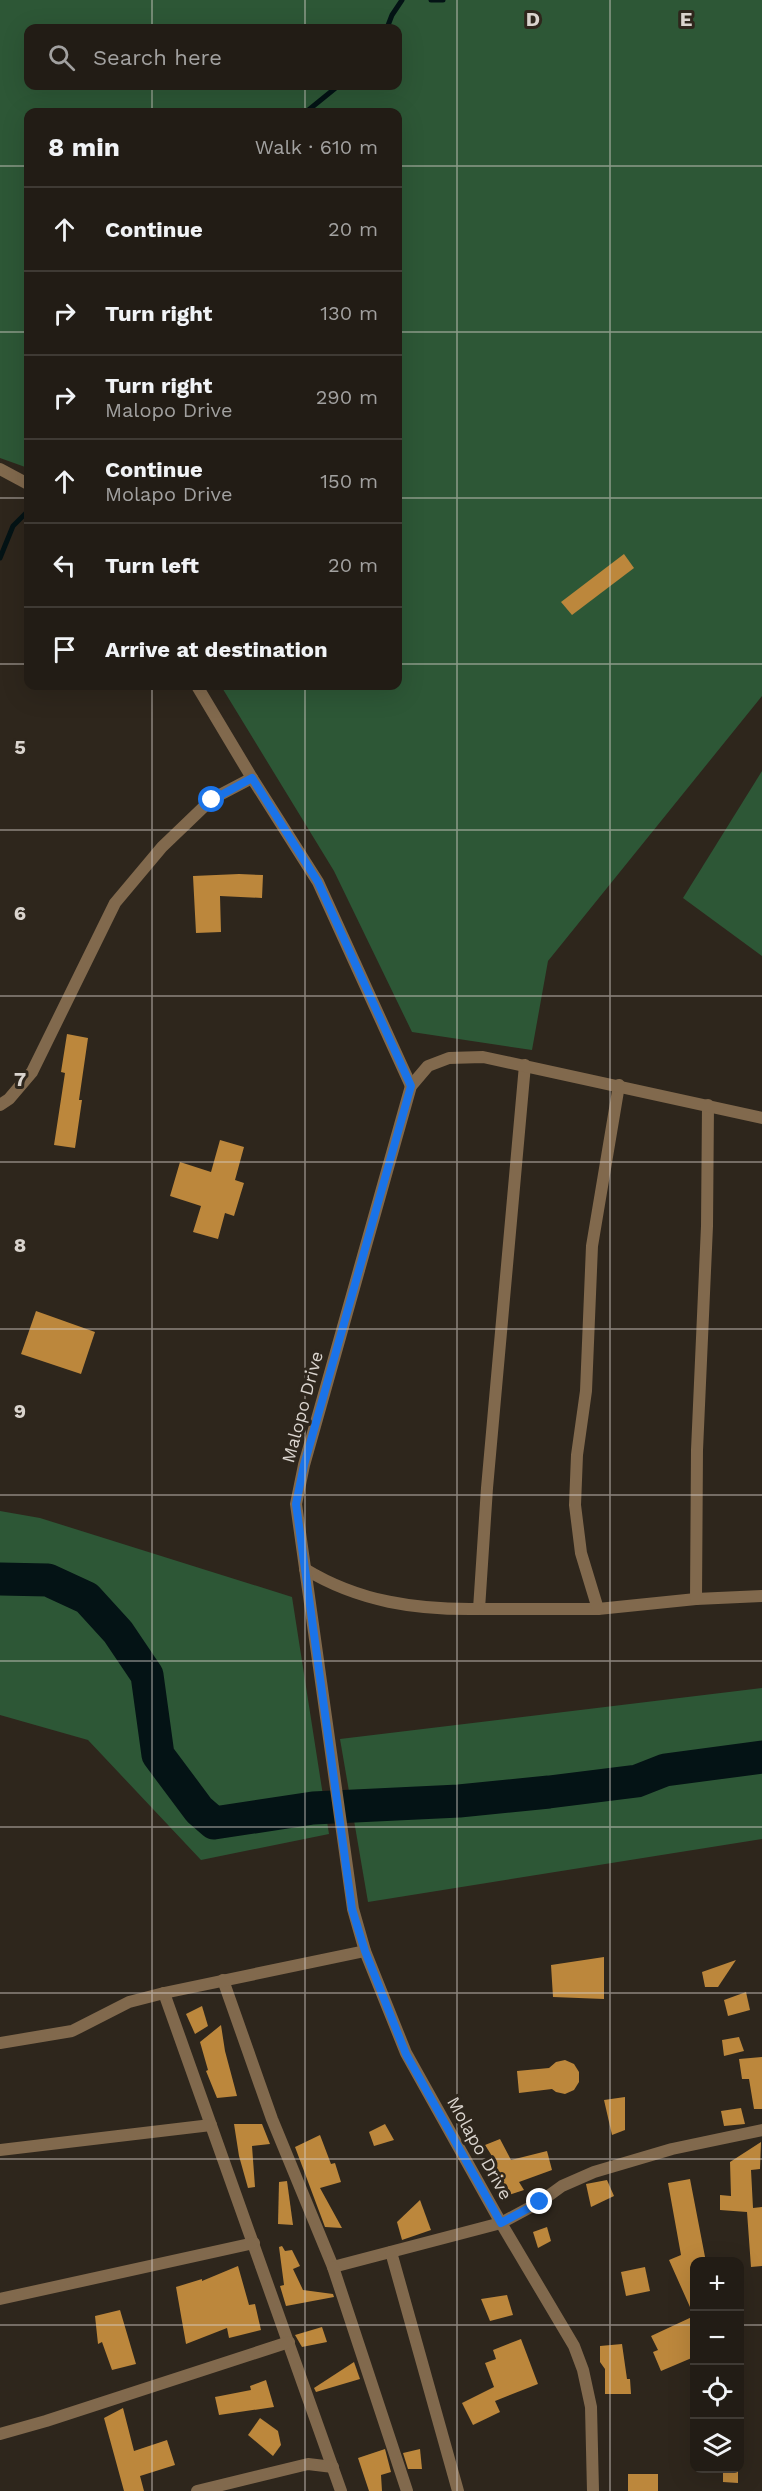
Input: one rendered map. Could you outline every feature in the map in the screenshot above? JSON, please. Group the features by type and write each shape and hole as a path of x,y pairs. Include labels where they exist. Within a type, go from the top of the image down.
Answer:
{"street":[{"path":"0,470 24,481"},
{"path":"199,690 318,882 411,1086 428,1066 449,1058 483,1057 620,1085 762,1118"},
{"path":"0,1106 32,1072 115,903 162,847 212,800 252,778"},
{"path":"479,1609 487,1488 525,1065"},
{"path":"598,1610 580,1552 575,1505 577,1455 586,1391 592,1246 620,1085"},
{"name":"Malopo Drive","path":"344,1852 296,1504 304,1465 411,1086"},
{"path":"696,1599 697,1450 707,1226 708,1105"},
{"path":"305,1569 325,1581 357,1594 388,1603 424,1608 598,1610 696,1599 762,1596"},
{"name":"Molapo Drive","path":"344,1852 352,1909 365,1951 406,2054 501,2223 574,2346 583,2370 591,2407 593,2491"},
{"path":"0,2043 72,2031 129,2002 164,1992 365,1951"},
{"path":"223,1980 272,2119 333,2267 407,2491"},
{"path":"164,1992 341,2491"},
{"path":"0,2150 211,2125"},
{"path":"333,2267 501,2223 540,2202 562,2186 594,2172 672,2149 762,2130"},
{"path":"0,2299 254,2243"},
{"path":"391,2252 458,2491"},
{"path":"0,2434 289,2342"},
{"path":"197,2491 308,2464 333,2468"}],"green space":[{"path":"0,0 762,0 762,696 548,961 532,1050 412,1032 334,871 223,690 402,690 402,108 24,108 24,467 0,458"},
{"path":"762,771 762,956 683,898"},
{"path":"0,1511 40,1518 292,1597 329,1834 201,1860 88,1740 0,1715"},
{"path":"762,1688 762,1839 368,1902 340,1739"}],"building":[{"path":"624,554 634,568 572,615 561,602"},
{"path":"263,875 262,898 220,896 221,932 196,933 193,876"},
{"path":"67,1034 88,1038 75,1148 54,1145 65,1073 61,1072"},
{"path":"220,1140 244,1147 235,1180 244,1183 234,1216 225,1213 218,1239 193,1232 201,1206 170,1196 180,1162 211,1172"},
{"path":"36,1311 95,1332 81,1374 21,1354"},
{"path":"604,1957 604,1999 553,1997 551,1965"},
{"path":"736,1960 718,1987 705,1987 702,1972"},
{"path":"746,1992 750,2010 728,2016 724,2000"},
{"path":"202,2006 208,2026 195,2034 186,2014"},
{"path":"221,2025 225,2051 237,2096 217,2098 206,2071 208,2070 200,2042"},
{"path":"739,2037 744,2051 724,2056 722,2040"},
{"path":"762,2057 762,2109 754,2109 749,2079 742,2079 739,2059"},
{"path":"565,2060 574,2064 579,2072 579,2082 574,2090 565,2094 552,2089 519,2093 517,2071 549,2068 556,2062"},
{"path":"625,2097 625,2130 612,2135 604,2100"},
{"path":"741,2108 745,2124 724,2126 721,2111"},
{"path":"234,2124 262,2124 270,2144 252,2146 255,2187 248,2188 239,2156"},
{"path":"385,2124 394,2140 374,2146 369,2132"},
{"path":"320,2135 331,2164 335,2163 341,2182 320,2188 342,2228 325,2227 295,2147"},
{"path":"500,2139 511,2160 547,2151 552,2170 519,2182 524,2190 506,2196 493,2165 497,2164 485,2145"},
{"path":"761,2142 760,2169 751,2170 753,2208 762,2207 762,2266 751,2267 747,2212 720,2210 720,2195 731,2196 730,2162"},
{"path":"690,2179 705,2257 690,2257 690,2307 669,2260 681,2255 668,2183"},
{"path":"607,2180 614,2196 591,2207 586,2184"},
{"path":"287,2181 293,2225 278,2224 279,2182"},
{"path":"420,2200 431,2230 402,2240 397,2222"},
{"path":"547,2227 551,2241 538,2248 533,2232"},
{"path":"282,2246 285,2251 292,2250 300,2266 293,2269 303,2290 333,2294 334,2297 286,2306 280,2286 284,2285 279,2247"},
{"path":"238,2266 249,2305 255,2304 261,2330 229,2338 227,2328 186,2344 176,2287 202,2279 202,2281"},
{"path":"645,2267 650,2291 626,2296 621,2272"},
{"path":"507,2295 513,2315 490,2321 481,2299"},
{"path":"120,2310 136,2364 112,2370 102,2342 98,2344 95,2316"},
{"path":"690,2318 690,2359 661,2371 653,2352 658,2350 651,2336"},
{"path":"322,2327 327,2342 302,2347 295,2335"},
{"path":"521,2339 538,2384 495,2401 500,2412 473,2425 462,2403 494,2387 485,2363 496,2359 493,2350"},
{"path":"622,2344 631,2394 605,2394 605,2369 600,2362 600,2346"},
{"path":"354,2362 360,2379 316,2392 314,2388"},
{"path":"266,2380 274,2407 219,2415 215,2397 251,2390 250,2386"},
{"path":"123,2408 134,2451 167,2440 175,2465 140,2476 144,2491 124,2491 104,2418"},
{"path":"260,2418 278,2431 281,2445 273,2456 248,2435"},
{"path":"385,2449 391,2472 381,2475 382,2491 369,2491 358,2458"},
{"path":"420,2449 422,2469 408,2469 403,2453"},
{"path":"723,2473 738,2473 738,2483 723,2482"},
{"path":"628,2474 658,2474 658,2491 628,2491"}],"waterway":[{"path":"389,24 402,0"},
{"path":"431,0 443,0"},
{"path":"311,108 333,90"},
{"path":"0,558 13,526 24,515"},
{"path":"0,1579 48,1580 87,1598 118,1632 147,1675 158,1755 199,1810 214,1823 313,1808 459,1801 549,1792 637,1781 665,1770 762,1757"}],"route":[{"path":"212,800 252,778 318,882 411,1086 304,1465 296,1504 352,1909 365,1951 406,2054 501,2223 540,2202"}]}
